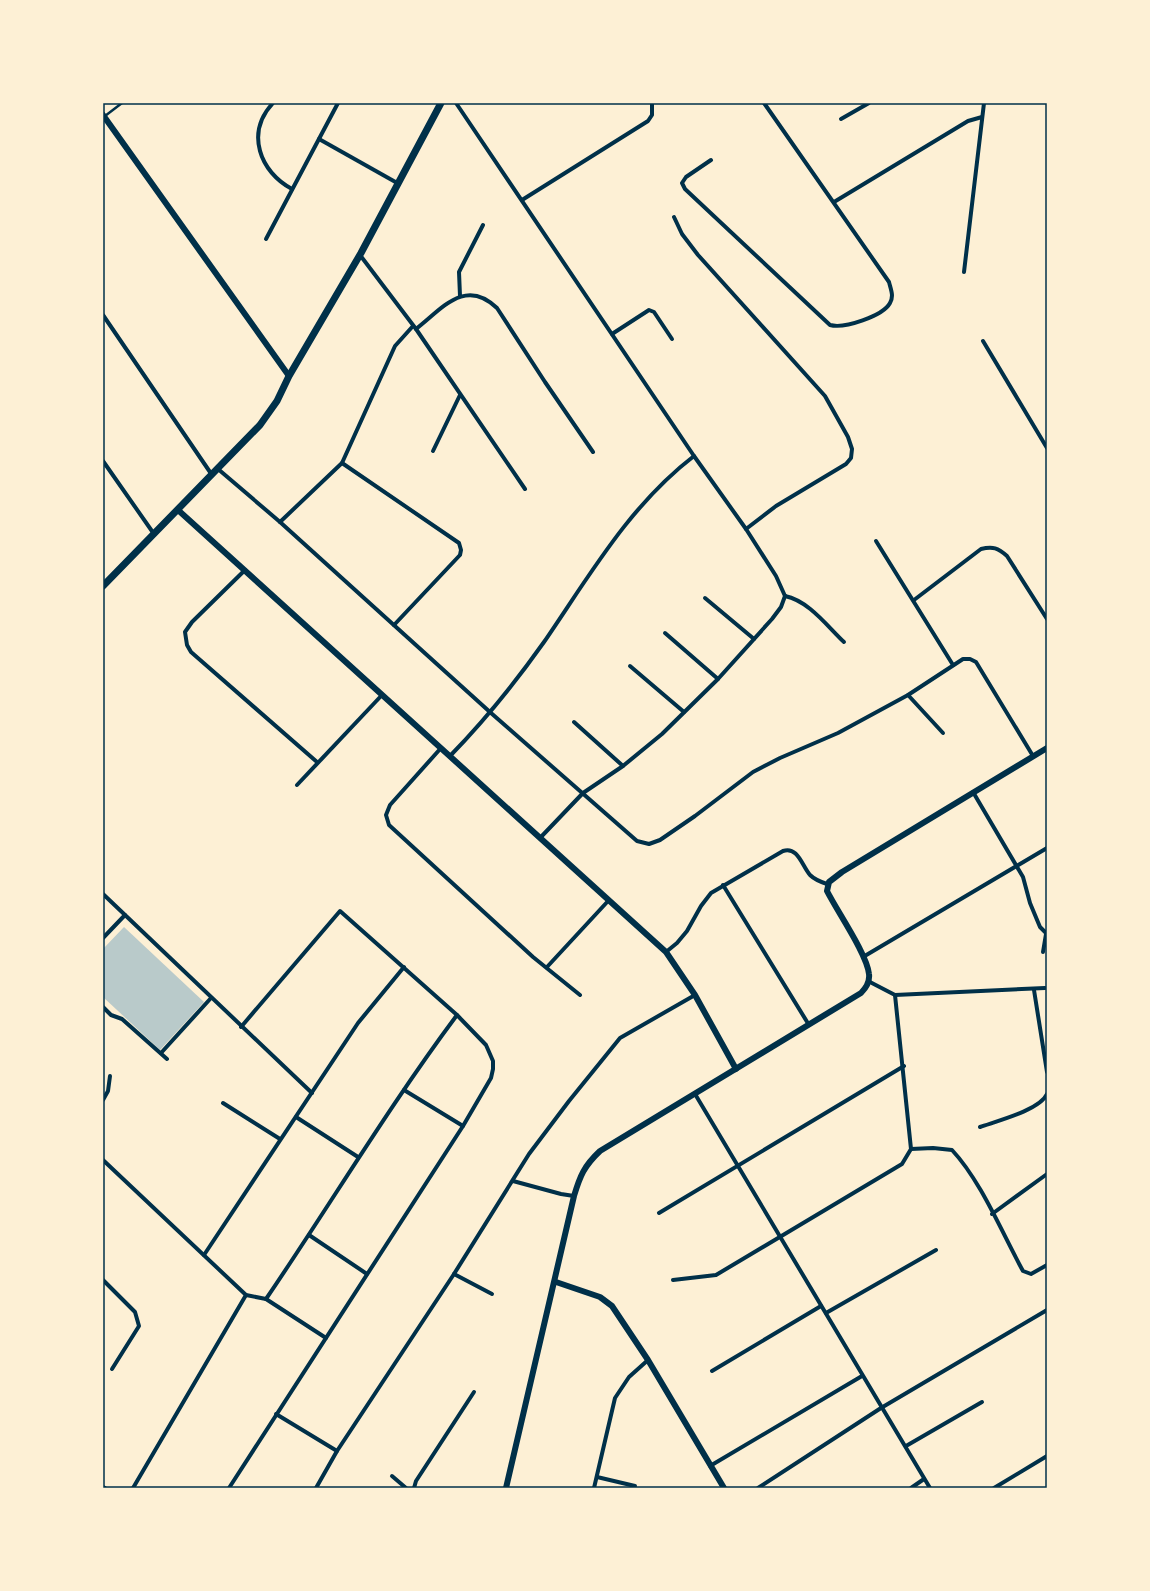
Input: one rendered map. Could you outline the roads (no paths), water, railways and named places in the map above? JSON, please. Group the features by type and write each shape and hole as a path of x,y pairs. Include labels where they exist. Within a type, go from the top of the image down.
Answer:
{"main road":[{"path":"103,586 218,470 260,425 277,401 289,376 360,255 441,103"}],"street":[{"path":"273,103 265,114 261,124 259,147 267,168 282,184 292,189"},
{"path":"266,239 338,103"},
{"path":"456,103 694,456 746,529 776,576 785,596 781,607 772,619 718,679 662,734 623,766 583,793 540,838"},
{"path":"522,200 648,121 652,115 652,103"},
{"path":"712,160 686,177 682,183 685,189 830,325 835,326 850,324 885,311 890,303 892,294 889,282 764,103"},
{"path":"841,119 869,103"},
{"path":"964,272 984,103"},
{"path":"104,116 289,376"},
{"path":"834,202 968,121 982,117"},
{"path":"319,139 398,184"},
{"path":"674,217 682,234 698,255 825,396 848,437 852,449 851,458 846,464 776,506 746,529"},
{"path":"460,296 459,272 483,225"},
{"path":"360,255 414,328 525,489"},
{"path":"280,522 342,463 395,346 414,328 460,296 470,294 478,295 488,299 497,308 544,382 593,452"},
{"path":"612,334 649,310 654,312 672,339"},
{"path":"103,315 212,475"},
{"path":"983,341 1047,448"},
{"path":"433,451 460,395"},
{"path":"450,756 491,713 543,644 612,543 638,509 670,475 694,456"},
{"path":"103,461 154,534"},
{"path":"342,463 459,543 461,550 460,555 394,625"},
{"path":"218,470 280,522 491,713 637,841 649,844 655,843 695,816 753,772 780,758 838,734 908,694 966,658 976,662 1034,756"},
{"path":"178,510 666,952 695,995 736,1069"},
{"path":"876,541 954,665"},
{"path":"914,600 977,552 990,547 999,548 1007,556 1047,619"},
{"path":"245,570 192,622 185,632 187,645 191,652 317,762"},
{"path":"785,596 795,598 816,614 844,642"},
{"path":"705,598 754,639"},
{"path":"665,633 718,679"},
{"path":"630,666 684,712"},
{"path":"908,694 943,733"},
{"path":"297,785 317,762 382,695"},
{"path":"574,722 623,766"},
{"path":"441,748 390,805 386,815 389,825 533,957 580,995"},
{"path":"506,1488 556,1282 574,1196 579,1178 587,1163 600,1151 861,993 868,981 869,974 863,957 828,893 827,884 831,879 842,872 1047,748"},
{"path":"973,792 1022,877 1030,903 1040,927 1046,934 1044,952"},
{"path":"863,957 1047,848"},
{"path":"666,952 678,943 711,893 783,851 789,849 795,852 809,874 815,879 827,884"},
{"path":"723,885 809,1025"},
{"path":"103,894 312,1093"},
{"path":"547,967 609,900"},
{"path":"229,1488 463,1126 491,1078 493,1069 490,1053 486,1045 457,1015 340,911 242,1027"},
{"path":"103,938 125,915"},
{"path":"204,1256 358,1023 404,967"},
{"path":"868,981 895,995 1034,990 1045,988"},
{"path":"1034,990 1047,1072"},
{"path":"316,1488 337,1451 454,1274 529,1154 620,1038 695,995"},
{"path":"673,1280 716,1275 902,1164 911,1149 904,1066 895,995"},
{"path":"160,1054 212,998"},
{"path":"103,1007 111,1015 122,1019 167,1059"},
{"path":"266,1299 310,1235 358,1157 457,1015"},
{"path":"659,1213 904,1066"},
{"path":"103,1100 108,1091 110,1076"},
{"path":"404,1090 463,1126"},
{"path":"695,1094 930,1488"},
{"path":"980,1126 1016,1115 1044,1100 1047,1094"},
{"path":"223,1103 280,1139"},
{"path":"296,1117 358,1157"},
{"path":"911,1149 952,1150 961,1160 1023,1271 1031,1274 1047,1265"},
{"path":"103,1160 246,1295 266,1299 326,1338"},
{"path":"992,1214 1047,1174"},
{"path":"513,1181 560,1194 574,1196"},
{"path":"310,1235 367,1274"},
{"path":"826,1313 936,1250"},
{"path":"454,1274 492,1294"},
{"path":"103,1280 135,1312 139,1326 112,1369"},
{"path":"556,1282 600,1297 609,1302 648,1360 724,1488"},
{"path":"133,1488 246,1295"},
{"path":"712,1371 821,1306"},
{"path":"758,1488 881,1408 1046,1312"},
{"path":"594,1488 615,1398 628,1377 648,1360"},
{"path":"710,1466 862,1376"},
{"path":"414,1488 416,1481 474,1392"},
{"path":"906,1446 982,1402"},
{"path":"276,1414 337,1451"},
{"path":"994,1488 1047,1456"},
{"path":"392,1476 406,1488"},
{"path":"597,1477 635,1486"},
{"path":"911,1488 924,1479"}],"lane":[{"path":"104,116 122,103"}]}
